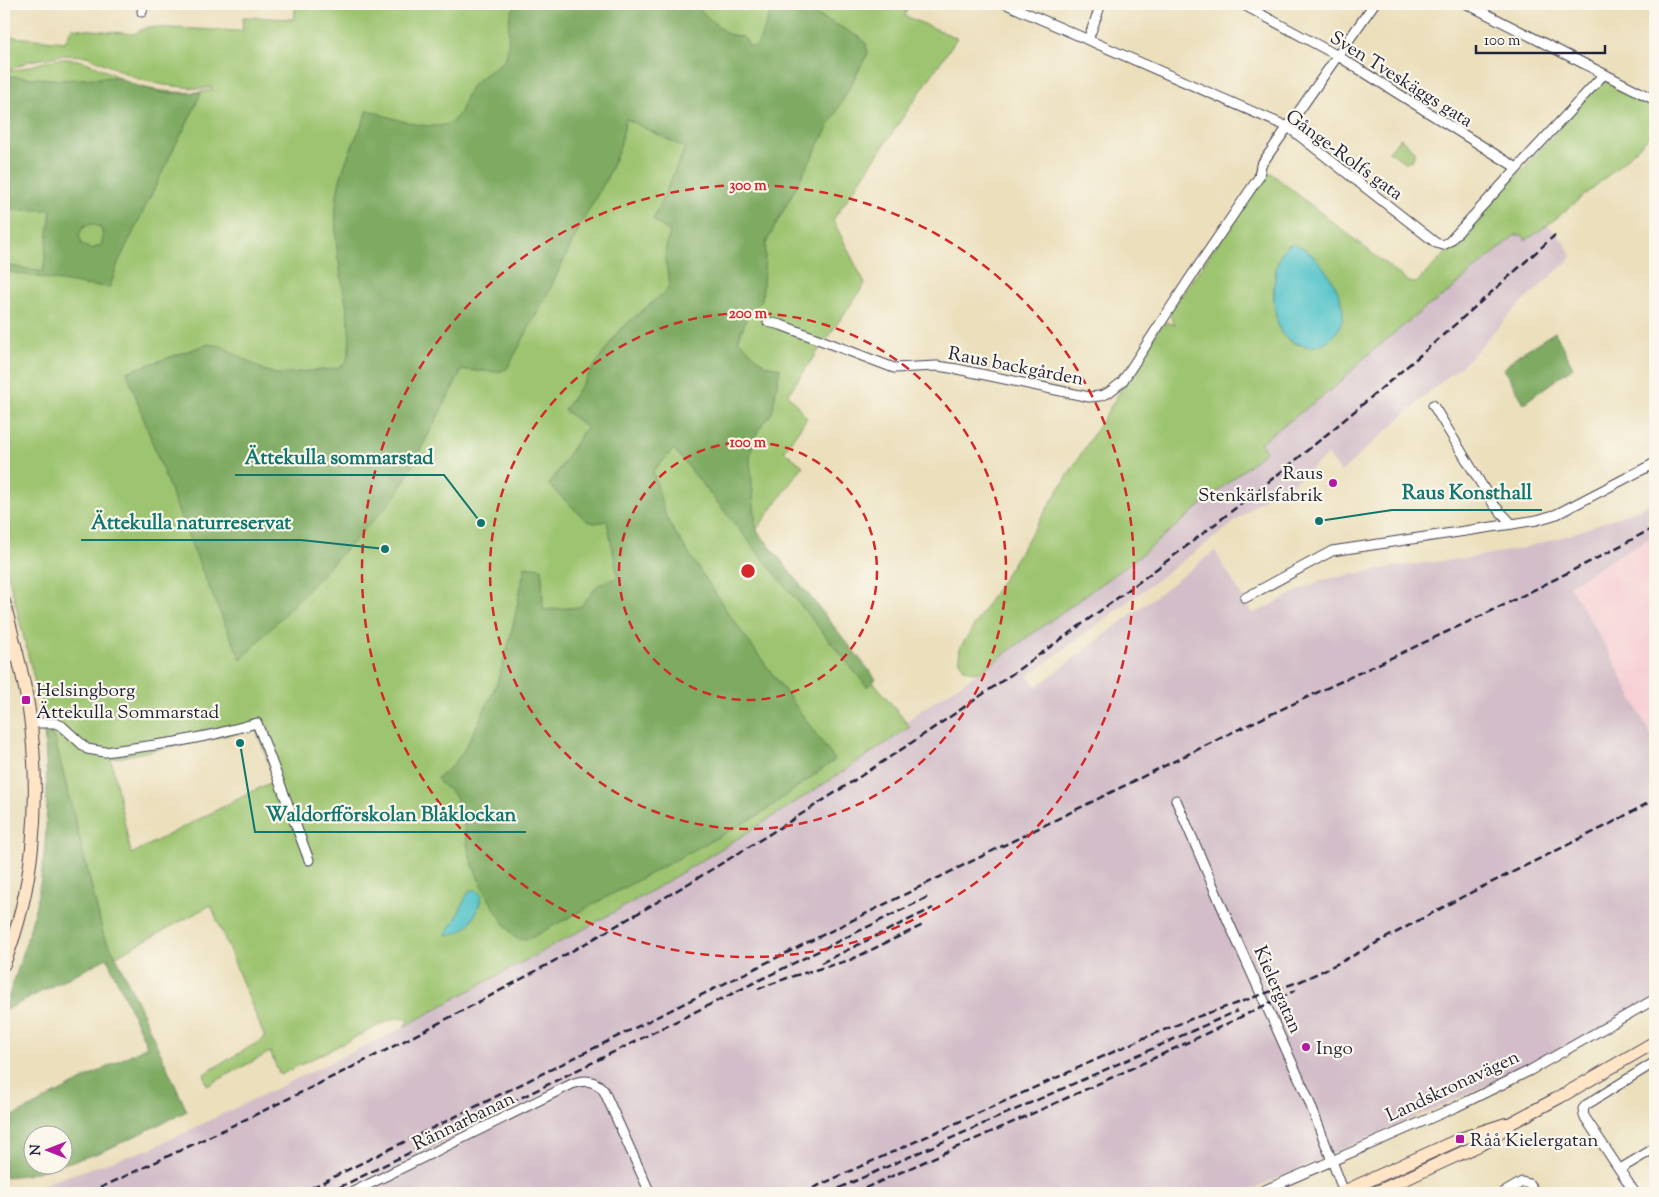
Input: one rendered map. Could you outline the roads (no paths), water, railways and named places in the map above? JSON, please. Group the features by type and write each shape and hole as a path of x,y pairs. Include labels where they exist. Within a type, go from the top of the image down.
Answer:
{"main road":[{"path":"4,602 17,654 30,723 34,766 32,836 26,881 19,918 4,964"},
{"path":"1375,1193 1488,1141 1511,1123 1655,1042"},
{"path":"1343,1193 1460,1139 1511,1123"}],"street":[{"name":"Gånge-Rolfs gata","path":"1006,4 1288,127 1436,243 1443,245 1449,242 1604,74"},
{"path":"1088,40 1102,4"},
{"name":"Sven Tveskäggs gata","path":"1242,4 1338,56 1517,168"},
{"name":"Raus backgården","path":"768,322 894,368 943,367 1082,395 1100,396 1117,388 1259,177 1261,165 1374,4"},
{"path":"1467,4 1655,100"},
{"path":"1433,405 1494,505 1512,524"},
{"path":"1245,598 1332,551 1537,520 1557,514 1655,463"},
{"path":"4,659 17,654"},
{"path":"30,723 55,723 62,726 87,749 105,752 213,735 257,723 309,860"},
{"name":"Kielergatan","path":"1176,800 1307,1096 1343,1193"},
{"name":"Landskronavägen","path":"1258,1193 1456,1107 1529,1071 1655,999"},
{"path":"1636,1193 1583,1112 1586,1105 1655,1064"},
{"name":"Rännarbanan","path":"351,1193 572,1084 583,1081 600,1086 604,1091 650,1193"},
{"path":"1620,1169 1655,1148"},
{"path":"1503,1193 1522,1182 1529,1184 1536,1193"}],"water":[{"path":"1293,244 1310,253 1318,261 1333,282 1342,303 1343,316 1336,332 1327,341 1315,346 1291,341 1282,334 1278,326 1274,300 1276,270 1285,248"},
{"path":"470,890 476,890 482,895 475,916 461,931 447,935 446,933 454,923"}],"railway":[{"path":"89,1193 337,1075 459,1013 579,947 745,850 906,746 1065,636 1219,521 1390,381 1555,235"},
{"path":"301,1193 1233,732 1502,606 1655,527"},
{"path":"802,1193 1144,1038 1191,1019 1301,981 1341,962 1464,896 1610,824 1655,799"},
{"path":"328,1193 928,897"},
{"path":"821,963 933,908"},
{"path":"758,989 790,977 850,960 925,924"},
{"path":"854,1193 1021,1119 1296,990"},
{"path":"828,1193 1237,1011"}],"place":[{"name":"Raus Stenkärlsfabrik","path":"1333,483"},
{"name":"Raus Konsthall","path":"1319,521"},
{"name":"Ättekulla sommarstad","path":"481,523"},
{"name":"Ättekulla naturreservat","path":"385,549"},
{"name":"Helsingborg Ättekulla Sommarstad","path":"26,700"},
{"name":"Waldorfförskolan Blåklockan","path":"240,743"},
{"name":"Ingo","path":"1306,1047"},
{"name":"Råå Kielergatan","path":"1460,1139"}]}
